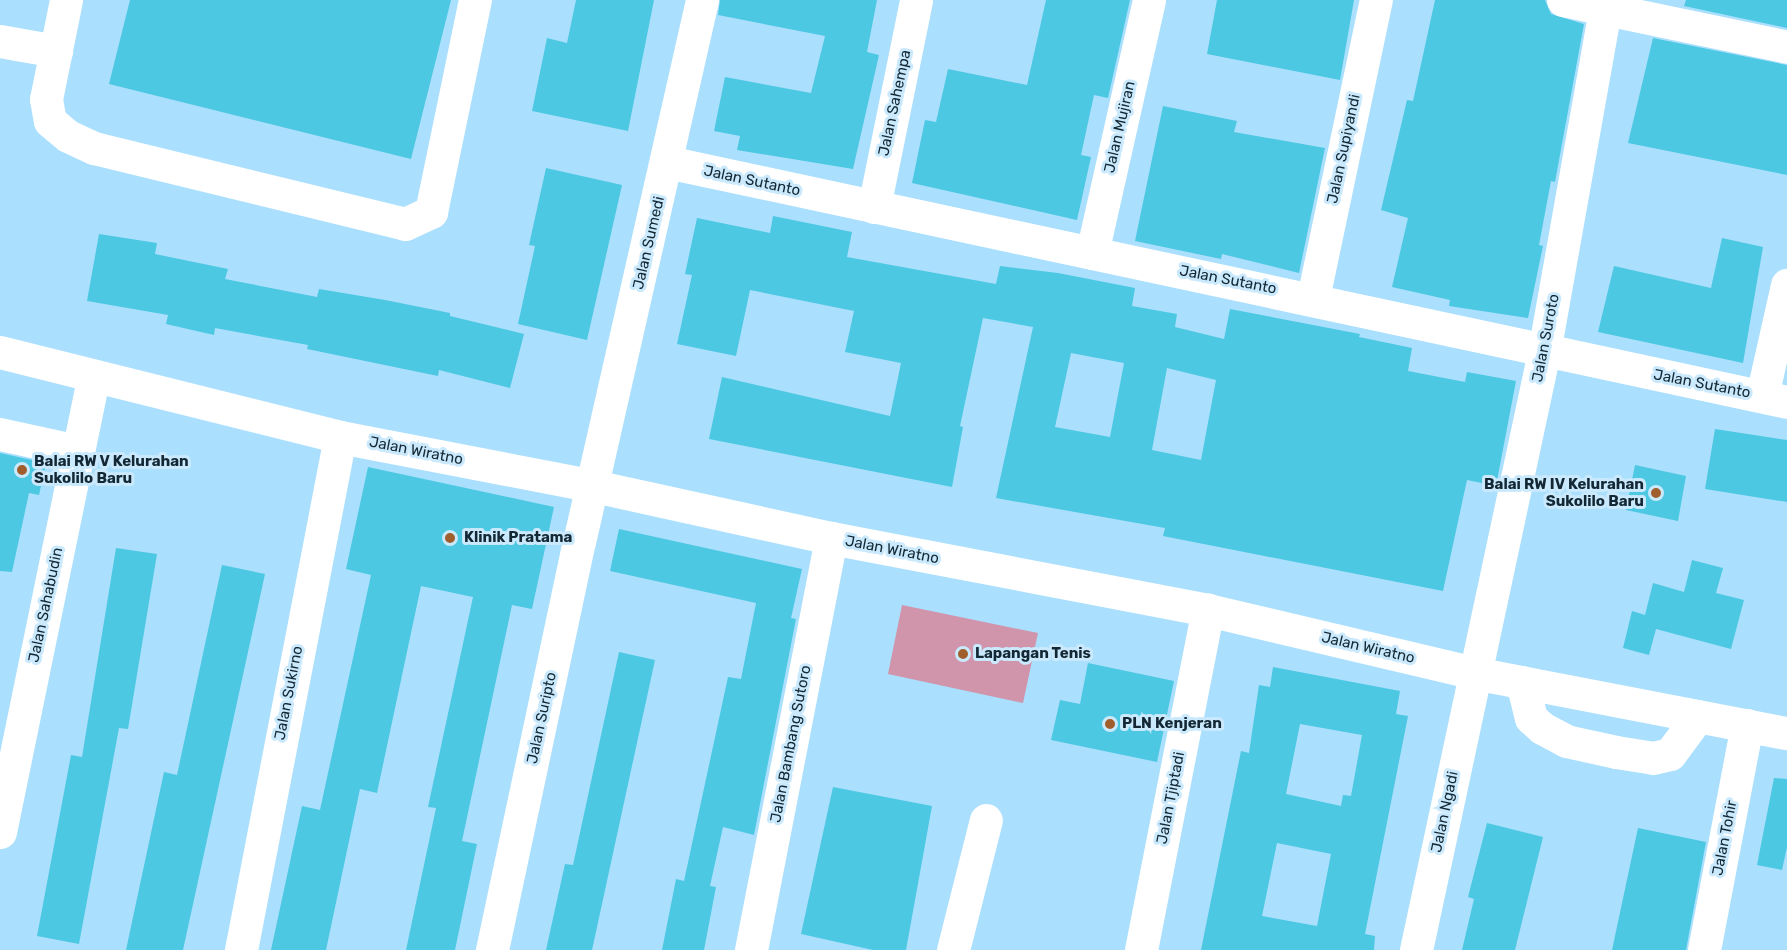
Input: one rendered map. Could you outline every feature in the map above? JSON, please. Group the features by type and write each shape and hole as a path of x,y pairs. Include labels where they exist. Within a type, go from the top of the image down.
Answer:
{"street":[{"path":"66,0 46,99 50,121 68,136 94,148 405,224 431,212 475,0"},
{"name":"Jalan Sumedi","path":"594,486 702,0"},
{"name":"Jalan Sahempa","path":"874,207 916,0"},
{"name":"Jalan Mujiran","path":"1092,253 1149,0"},
{"name":"Jalan Supiyandi","path":"1313,298 1376,0"},
{"path":"1563,0 1606,5 1787,47"},
{"name":"Jalan Suroto","path":"1474,673 1544,352 1606,5"},
{"path":"0,41 56,51"},
{"name":"Jalan Sutanto","path":"667,162 1313,298 1544,352 1774,399"},
{"path":"1774,399 1787,285"},
{"name":"Jalan Wiratno","path":"0,352 93,378 340,437 594,486 831,538 1208,610 1474,673 1787,733"},
{"name":"Jalan Sahabudin","path":"0,832 93,378"},
{"path":"0,434 78,452"},
{"name":"Jalan Sukirno","path":"241,950 340,437"},
{"name":"Jalan Suripto","path":"492,950 594,486"},
{"name":"Jalan Bambang Sutoro","path":"751,950 831,538"},
{"name":"Jalan Tjiptadi","path":"1141,950 1208,610"},
{"name":"Jalan Ngadi","path":"1416,950 1474,673"},
{"path":"1522,682 1531,718 1542,728 1566,741 1616,752 1653,758 1670,754 1698,716"},
{"name":"Jalan Tohir","path":"1704,950 1747,725"},
{"path":"953,950 986,820"}],"shaded area":[{"name":"Lapangan Tenis","path":"902,605 1038,633 1023,703 888,674"}],"building":[{"path":"130,0 451,0 411,159 109,84"},
{"path":"576,0 654,0 628,131 532,111 547,38 567,43"},
{"path":"720,0 877,0 867,52 879,55 853,169 737,150 740,136 714,131 725,77 811,93 825,36 718,15"},
{"path":"1046,0 1130,0 1108,98 1094,95 1081,155 1091,157 1077,220 912,183 925,120 936,122 948,69 1027,85"},
{"path":"1217,0 1354,0 1340,80 1207,54"},
{"path":"1435,0 1545,0 1551,14 1584,24 1555,182 1551,181 1539,245 1543,246 1528,318 1449,306 1450,300 1392,287 1408,218 1381,210 1407,100 1413,101"},
{"path":"1686,0 1787,0 1787,28 1684,6"},
{"path":"1653,38 1787,65 1787,175 1628,143"},
{"path":"1163,106 1237,121 1234,132 1325,148 1299,273 1222,254 1221,259 1135,241"},
{"path":"546,168 622,185 587,340 518,324 535,246 529,245"},
{"path":"773,216 852,232 847,257 996,284 1000,266 1058,273 1135,288 1132,306 1177,314 1175,327 1224,339 1230,309 1360,334 1359,337 1412,348 1408,371 1465,382 1467,372 1516,381 1496,486 1467,480 1443,591 1163,536 1165,528 996,498 1033,327 983,318 960,426 963,427 952,487 709,439 722,377 890,416 901,363 845,352 854,311 750,290 736,356 677,344 692,275 685,274 697,218 770,233","holes":["1071,353 1124,363 1110,437 1055,427","1167,368 1216,380 1201,460 1152,450"]},
{"path":"99,234 157,243 155,254 228,269 225,279 317,297 319,289 385,300 450,313 450,316 524,334 510,388 439,370 438,376 307,349 308,345 215,328 214,335 166,324 168,315 87,301"},
{"path":"1722,238 1763,247 1743,363 1598,332 1614,266 1711,288"},
{"path":"1715,429 1787,440 1787,502 1705,489"},
{"path":"0,453 46,463 39,495 29,493 12,572 0,571"},
{"name":"Balai RW IV Kelurahan Sukolilo Baru","path":"1635,465 1686,476 1678,521 1626,510"},
{"path":"368,467 554,507 532,609 512,605 462,841 477,844 455,950 406,950 436,808 428,807 473,597 421,586 377,793 360,789 326,950 271,950 302,806 320,810 371,575 346,569"},
{"path":"619,529 802,569 791,618 796,619 754,835 723,827 710,886 716,887 704,950 662,950 676,879 684,881 728,677 741,679 756,603 610,571"},
{"path":"116,548 157,554 128,729 119,728 79,944 37,936 71,755 82,757"},
{"path":"1692,560 1723,568 1716,593 1744,600 1731,649 1656,629 1649,655 1623,648 1632,611 1645,615 1653,583 1684,592"},
{"path":"222,565 265,574 183,950 126,950 164,772 177,775"},
{"path":"619,652 655,660 592,950 546,950 565,864 573,865"},
{"name":"PLN Kenjeran","path":"1088,663 1174,681 1157,762 1051,740 1060,700 1080,704"},
{"path":"1273,667 1400,691 1396,714 1408,716 1365,934 1375,936 1374,950 1201,950 1241,751 1249,753 1259,685 1270,687","holes":["1300,724 1362,735 1351,796 1343,795 1341,806 1286,794","1277,843 1331,854 1317,926 1262,916"]},
{"path":"1774,778 1787,779 1787,847 1782,870 1757,865"},
{"path":"833,787 932,806 906,950 873,950 801,934"},
{"path":"1487,823 1543,837 1515,950 1462,950 1474,899 1468,897"},
{"path":"1638,828 1706,842 1686,950 1612,950"}],"place":[{"name":"Balai RW V Kelurahan Sukolilo Baru","path":"22,470"},
{"name":"Balai RW IV Kelurahan Sukolilo Baru","path":"1656,493"},
{"name":"Klinik Pratama","path":"450,538"},
{"name":"Lapangan Tenis","path":"963,654"},
{"name":"PLN Kenjeran","path":"1110,724"}]}
